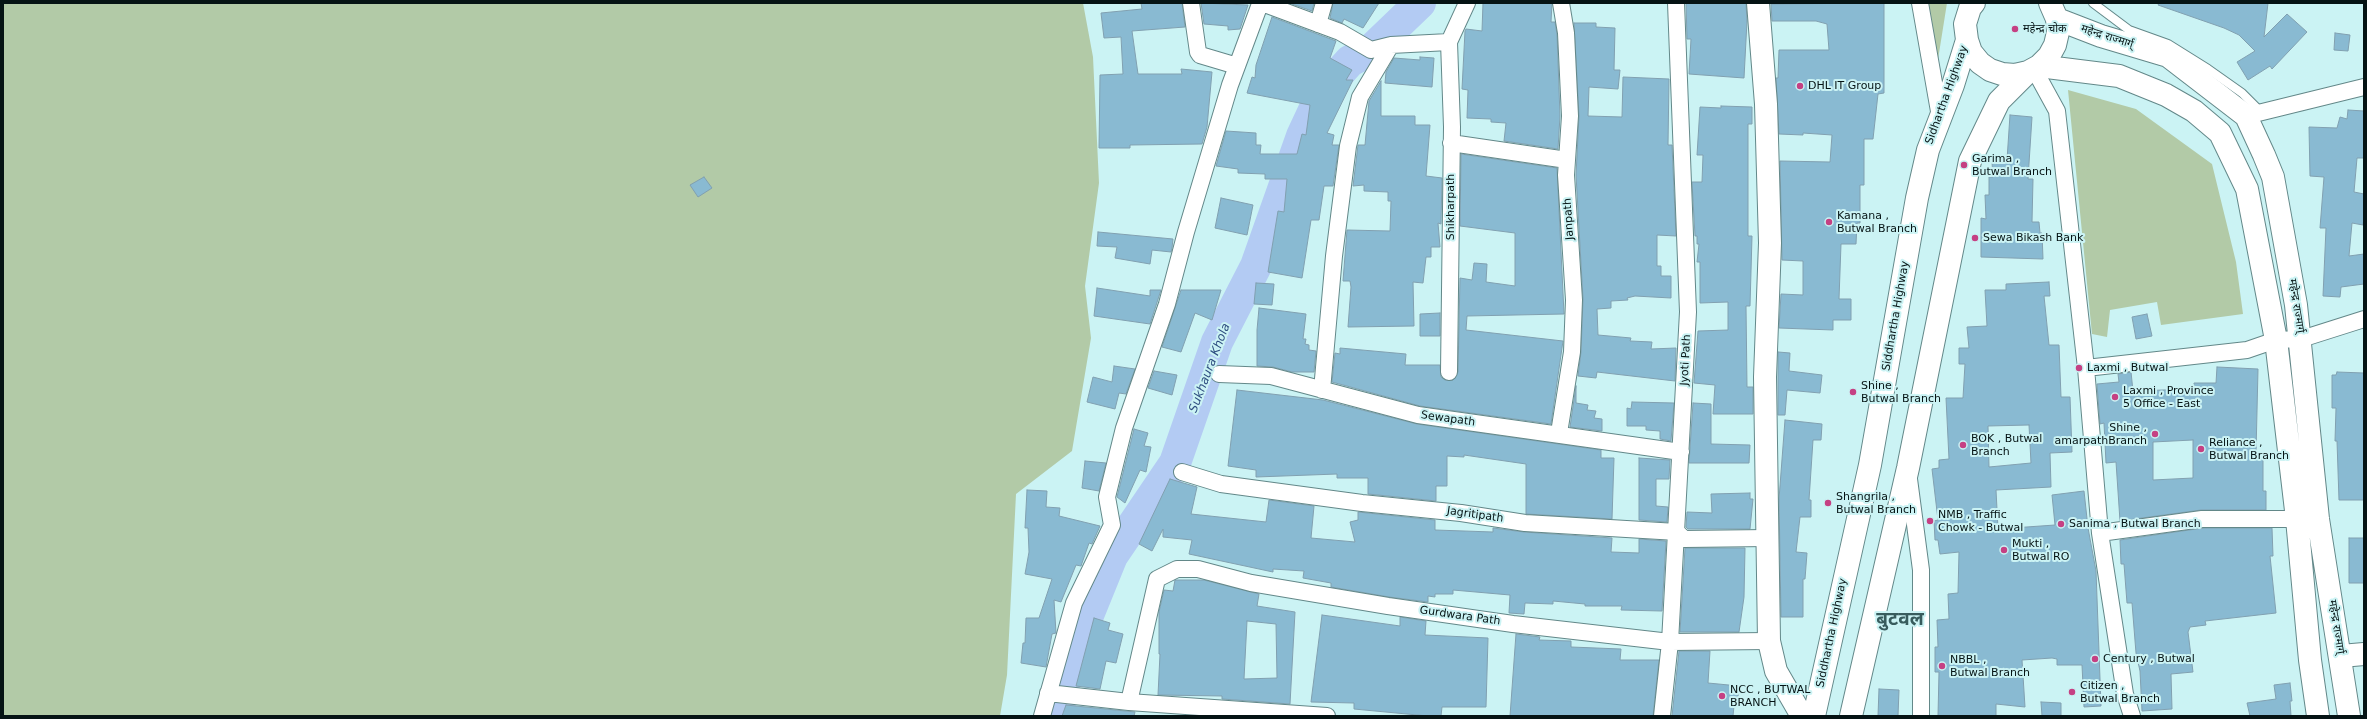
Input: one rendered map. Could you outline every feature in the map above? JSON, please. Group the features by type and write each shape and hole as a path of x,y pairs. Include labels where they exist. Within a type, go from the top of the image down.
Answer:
{"main road":[{"path":"1758,3 1766,104 1770,243 1765,377 1769,641 1776,671 1802,716"},
{"path":"1972,5 1965,24 1967,40 1971,52 1980,63 1990,70 2002,74 2015,75 2034,69 2119,76 2166,95 2194,111 2220,133 2247,188 2276,340 2297,519 2310,660 2318,716"},
{"path":"1851,716 1908,468 1970,161 2000,101 2049,56 2055,45 2058,32 2053,11"},
{"name":"महेन्द्र राज्मार्ग्","path":"2053,11 2101,36 2168,56 2254,114 2273,177 2301,339 2318,520 2341,656 2349,716"},
{"name":"Sidhartha Highway","path":"1928,150 1953,85 1967,40"},
{"name":"Siddhartha Highway","path":"1814,716 1870,465 1916,198 1928,150"},
{"path":"2341,656 2364,654"}],"street":[{"path":"1191,3 1198,52 1200,55 1237,66"},
{"path":"1042,716 1074,603 1112,524 1108,497 1124,428 1167,304 1186,232 1237,66 1261,3 1340,32 1370,50 1391,45 1450,42 1467,3"},
{"path":"1318,24 1324,3"},
{"name":"Janpath","path":"1559,434 1572,352 1574,315 1566,175 1570,116 1566,33 1561,3"},
{"name":"Jyoti Path","path":"1662,716 1670,642 1688,312 1676,3"},
{"path":"1920,3 1940,117"},
{"name":"Shikharpath","path":"1449,372 1451,143 1450,42"},
{"path":"1322,390 1335,249 1348,146 1360,97 1391,45"},
{"path":"2034,69 2057,111 2086,368 2100,533 2125,694 2132,716"},
{"path":"2254,114 2364,87"},
{"path":"1451,143 1567,160"},
{"path":"2086,368 2247,350 2276,340 2301,339 2364,319"},
{"name":"Sewapath","path":"1219,374 1271,376 1418,415 1681,452"},
{"path":"1908,468 1921,570 1921,716"},
{"name":"Jagritipath","path":"1182,472 1221,484 1362,503 1461,513 1525,523 1676,532 1684,538 1768,538"},
{"path":"2100,533 2202,519 2297,519"},
{"name":"Gurdwara Path","path":"1129,702 1157,579 1177,569 1198,569 1251,583 1388,606 1670,642 1769,641"},
{"path":"1048,693 1129,702 1327,716"},
{"path":"2121,716 2125,694"}],"lane":[{"path":"2093,3 2129,30 2168,44 2208,69 2242,93 2254,114"}],"green space":[{"path":"3,3 1083,3 1093,57 1099,183 1085,286 1091,338 1072,451 1016,494 1007,675 1000,716 3,716"},
{"path":"1918,3 1947,3 1936,72"},
{"path":"2068,90 2136,109 2212,164 2236,262 2243,314 2161,325 2157,302 2110,310 2107,337 2092,334"}],"building":[{"path":"1141,3 1182,3 1185,27 1132,31 1138,74 1182,74 1181,69 1212,72 1207,127 1202,144 1130,145 1130,148 1099,148 1100,75 1123,74 1121,37 1104,38 1101,13 1142,9"},
{"path":"1201,3 1248,5 1240,29 1228,30 1228,26 1204,24"},
{"path":"1289,3 1314,3 1312,11"},
{"path":"1333,3 1379,3 1363,28 1344,19 1342,23 1330,18"},
{"path":"1483,3 1552,3 1551,22 1555,22 1557,34 1560,116 1558,149 1504,141 1506,123 1491,122 1491,119 1467,118 1468,90 1462,89 1465,31 1466,29 1482,31"},
{"path":"1686,3 1746,3 1747,21 1744,78 1689,74 1691,39 1687,39"},
{"path":"1884,3 1884,93 1878,94 1873,139 1864,139 1864,185 1860,185 1860,223 1857,223 1856,244 1841,244 1839,299 1851,299 1851,320 1833,320 1833,330 1779,328 1781,294 1803,295 1803,261 1782,260 1780,161 1830,162 1832,135 1803,133 1803,135 1779,134 1776,78 1778,78 1779,50 1829,50 1827,24 1816,21 1772,21 1771,4"},
{"path":"2159,3 2268,3 2264,37 2287,14 2307,32 2272,69 2270,66 2248,80 2237,62 2255,51 2239,35 2224,28 2158,5"},
{"path":"1272,17 1336,41 1330,58 1352,70 1346,80 1353,80 1327,133 1334,135 1332,145 1339,145 1333,186 1324,186 1319,220 1311,220 1302,278 1268,272 1278,211 1284,212 1287,179 1265,179 1265,174 1238,173 1238,169 1216,166 1226,131 1256,133 1256,145 1261,145 1260,154 1297,154 1302,134 1306,135 1310,105 1247,93 1252,77 1255,78 1256,65"},
{"path":"1574,23 1596,23 1596,27 1615,28 1614,70 1620,70 1618,89 1589,87 1588,116 1622,117 1623,77 1669,79 1668,145 1672,145 1676,236 1657,235 1657,266 1661,266 1661,276 1671,276 1671,298 1635,296 1627,298 1628,300 1611,301 1611,308 1597,309 1598,335 1631,338 1630,341 1652,342 1651,349 1676,348 1675,381 1597,372 1596,378 1578,376 1581,352 1583,299 1576,175 1579,116"},
{"path":"2335,33 2350,35 2348,51 2334,50"},
{"path":"1420,57 1434,58 1432,87 1385,83 1386,72 1394,58 1420,60"},
{"path":"1381,81 1381,116 1415,116 1415,125 1430,125 1426,176 1442,178 1441,224 1438,223 1440,247 1431,247 1431,257 1426,257 1423,283 1413,282 1414,326 1348,327 1351,287 1350,281 1343,281 1347,230 1390,231 1391,201 1388,201 1388,192 1364,191 1364,185 1353,186 1358,145 1365,145 1369,101"},
{"path":"1721,106 1752,107 1752,124 1748,124 1748,236 1752,236 1750,306 1746,306 1747,387 1753,387 1753,414 1713,414 1715,385 1694,383 1698,331 1728,330 1728,302 1700,303 1700,262 1697,262 1699,244 1697,244 1697,236 1695,236 1692,182 1702,182 1703,155 1697,155 1700,107 1721,108"},
{"path":"2348,110 2364,111 2364,158 2357,158 2354,192 2364,194 2364,218 2363,225 2352,223 2349,256 2364,254 2364,284 2341,287 2340,297 2323,296 2326,228 2320,228 2324,177 2310,176 2309,127 2337,128 2340,117 2347,119"},
{"path":"2010,115 2032,117 2028,179 2033,179 2032,222 2039,222 2040,233 2042,233 2043,259 1981,257 1981,218 1986,219 1985,195 1989,195 1989,177 1993,177 1992,162 2007,160"},
{"path":"1461,154 1557,168 1564,314 1467,316 1466,330 1563,341 1551,424 1420,406 1332,382 1335,353 1340,354 1340,348 1406,354 1405,365 1440,365 1441,377 1445,380 1453,380 1458,372 1460,278 1472,280 1474,263 1487,264 1486,282 1515,286 1515,233 1460,226"},
{"path":"704,177 712,188 698,197 690,185"},
{"path":"1221,198 1253,205 1247,235 1215,228"},
{"path":"1098,232 1173,239 1172,248 1171,252 1152,250 1150,264 1115,258 1117,247 1097,246"},
{"path":"2049,282 2050,296 2044,296 2049,345 2059,345 2061,397 2070,397 2072,452 2050,453 2051,487 1996,490 1998,529 2055,525 2052,495 2084,491 2088,528 2096,571 2101,706 2084,707 2082,665 2057,665 2057,659 2052,658 2022,660 2025,707 1996,704 1996,716 1938,716 1939,672 1935,672 1935,647 1938,647 1937,620 1949,619 1948,594 1958,593 1959,552 1940,554 1938,540 1935,540 1934,521 1938,520 1932,469 1939,468 1939,460 1949,459 1946,398 1963,398 1965,364 1959,364 1959,348 1969,348 1967,327 1987,326 1985,290 2006,290 2006,284","holes":["2029,425 2031,463 1989,467 1988,426"]},
{"path":"1256,283 1274,284 1272,305 1254,304"},
{"path":"1097,288 1150,296 1150,290 1161,290 1150,324 1094,316"},
{"path":"1181,290 1221,290 1212,320 1195,313 1181,352 1162,347"},
{"path":"1259,308 1306,314 1303,339 1306,339 1305,344 1309,345 1309,350 1316,351 1314,372 1292,372 1273,367 1257,366 1257,330"},
{"path":"1440,313 1440,336 1420,336 1420,314"},
{"path":"2147,314 2152,336 2136,339 2132,317"},
{"path":"1778,352 1790,353 1789,371 1822,375 1820,393 1787,390 1785,415 1778,415"},
{"path":"1114,366 1135,369 1126,394 1119,393 1115,409 1087,402 1093,377 1112,382"},
{"path":"2217,367 2258,369 2256,453 2263,453 2263,491 2266,491 2266,510 2201,510 2120,521 2116,462 2106,463 2104,423 2100,424 2097,384 2119,382 2118,374 2131,372 2133,391 2194,389 2194,383 2216,383","holes":["2193,440 2193,478 2153,480 2153,442"]},
{"path":"1154,371 1177,375 1172,395 1148,388"},
{"path":"2337,372 2364,373 2364,500 2339,500 2337,441 2335,441 2336,408 2332,408 2332,375 2336,375"},
{"path":"1576,386 1576,403 1588,405 1587,410 1596,411 1594,418 1602,419 1602,431 1570,427"},
{"path":"1237,390 1323,400 1417,424 1601,450 1601,458 1614,458 1612,519 1526,514 1526,464 1464,455 1464,457 1447,456 1447,486 1436,486 1436,501 1368,494 1368,478 1337,478 1337,474 1256,477 1256,470 1228,466"},
{"path":"1632,402 1674,403 1671,441 1660,439 1660,431 1646,430 1646,426 1627,426 1627,408 1631,409"},
{"path":"1693,403 1711,404 1711,444 1750,445 1749,463 1689,463"},
{"path":"1785,420 1822,424 1821,440 1813,440 1809,500 1811,500 1811,517 1800,517 1796,552 1807,553 1805,579 1803,579 1803,617 1781,617 1779,499"},
{"path":"1134,429 1148,433 1144,446 1151,447 1146,472 1140,470 1125,503 1117,497"},
{"path":"1639,458 1670,460 1669,479 1656,479 1656,506 1668,507 1667,522 1639,520"},
{"path":"1085,461 1106,463 1099,491 1082,488"},
{"path":"1170,479 1197,487 1191,514 1266,522 1269,500 1314,506 1311,538 1355,542 1350,522 1358,520 1358,512 1435,520 1435,530 1493,532 1493,528 1524,532 1612,538 1611,552 1639,553 1639,539 1666,541 1662,611 1621,610 1622,606 1585,606 1585,604 1553,601 1553,604 1525,603 1524,614 1509,613 1510,595 1453,590 1453,594 1435,594 1435,597 1428,596 1428,602 1389,597 1331,587 1331,583 1303,578 1304,571 1273,569 1273,572 1189,554 1192,540 1163,537 1163,529 1152,551 1139,544"},
{"path":"1027,490 1047,491 1046,507 1060,508 1059,516 1100,526 1092,544 1089,543 1081,566 1076,565 1061,602 1054,600 1056,633 1052,634 1046,667 1021,663 1023,643 1025,643 1026,618 1039,618 1052,579 1025,574 1029,552 1028,528 1025,528"},
{"path":"1750,493 1750,499 1753,499 1750,529 1688,529 1686,527 1687,512 1712,513 1711,494"},
{"path":"2203,528 2272,528 2273,556 2270,556 2276,613 2205,621 2206,625 2190,627 2188,632 2193,672 2171,674 2172,709 2142,711 2140,671 2136,653 2132,603 2127,603 2124,564 2121,564 2120,540"},
{"path":"2349,538 2364,538 2364,583 2349,583"},
{"path":"1685,548 1745,548 1744,597 1739,632 1680,632"},
{"path":"1175,580 1204,580 1259,594 1257,606 1295,612 1290,704 1222,699 1222,696 1158,695 1160,654 1159,612 1164,590 1173,591","holes":["1247,621 1276,624 1277,678 1244,679"]},
{"path":"1322,615 1400,626 1400,617 1426,621 1425,635 1488,638 1486,707 1442,707 1441,716 1428,716 1354,709 1354,703 1311,702"},
{"path":"1094,618 1110,623 1108,630 1123,634 1116,663 1106,661 1100,689 1076,686"},
{"path":"1516,634 1540,637 1539,640 1571,641 1571,647 1621,649 1620,660 1659,660 1653,716 1510,716"},
{"path":"1679,651 1710,651 1708,683 1739,686 1737,706 1734,706 1733,716 1672,716"},
{"path":"2290,683 2292,701 2290,701 2291,716 2250,716 2247,703 2276,699 2274,685"},
{"path":"1879,689 1899,690 1898,716 1878,716"},
{"path":"2041,702 2061,703 2061,716 2042,716"},
{"path":"1066,705 1135,712 1134,716 1062,716"}],"waterway":[{"name":"Sukhaura Khola","path":"1057,716 1069,662 1112,556 1175,463 1217,342 1256,266 1302,136 1323,91 1350,61 1371,50 1420,3"}],"place":[{"name":"महेन्द्र चोक","path":"2015,29"},
{"name":"DHL IT Group","path":"1800,86"},
{"name":"Garima , Butwal Branch","path":"1964,165"},
{"name":"Kamana , Butwal Branch","path":"1829,222"},
{"name":"Sewa Bikash Bank","path":"1975,238"},
{"name":"Laxmi , Butwal","path":"2079,368"},
{"name":"Shine , Butwal Branch","path":"1853,392"},
{"name":"Laxmi , Province 5 Office - East","path":"2115,397"},
{"name":"Shine , amarpathBranch","path":"2155,434"},
{"name":"BOK , Butwal Branch","path":"1963,445"},
{"name":"Reliance , Butwal Branch","path":"2201,449"},
{"name":"Shangrila , Butwal Branch","path":"1828,503"},
{"name":"NMB , Traffic Chowk - Butwal","path":"1930,521"},
{"name":"Sanima , Butwal Branch","path":"2061,524"},
{"name":"Mukti , Butwal RO","path":"2004,550"},
{"name":"Century , Butwal","path":"2095,659"},
{"name":"NBBL , Butwal Branch","path":"1942,666"},
{"name":"Citizen , Butwal Branch","path":"2072,692"},
{"name":"NCC , BUTWAL BRANCH","path":"1722,696"}],"district":[{"name":"बुटवल","path":"1900,620"}]}
